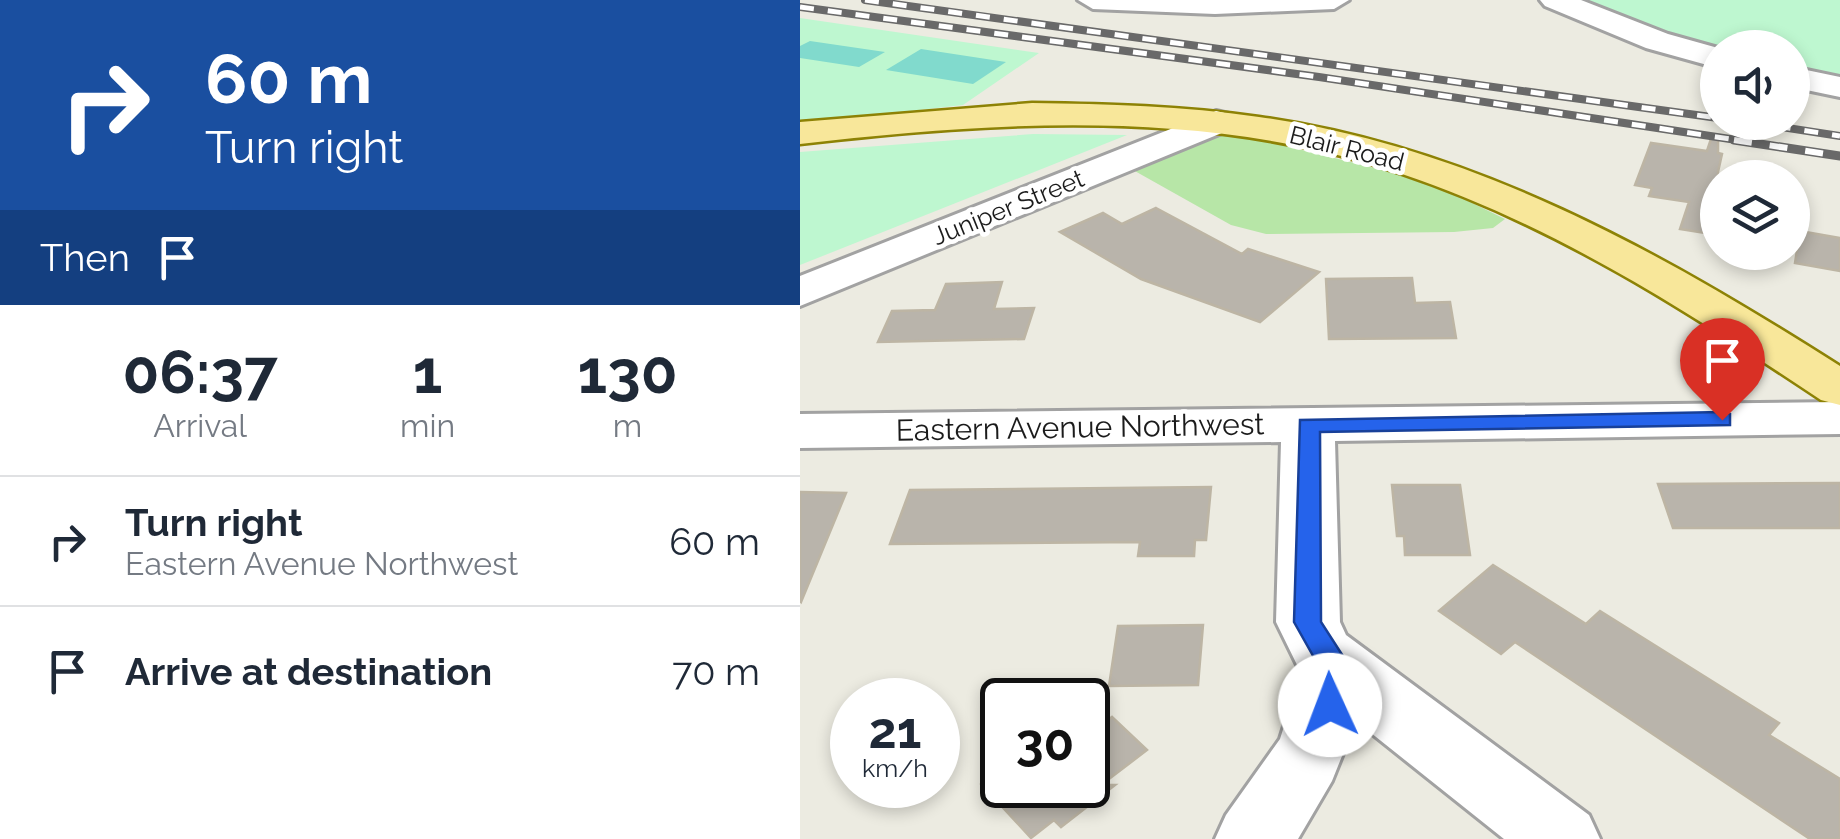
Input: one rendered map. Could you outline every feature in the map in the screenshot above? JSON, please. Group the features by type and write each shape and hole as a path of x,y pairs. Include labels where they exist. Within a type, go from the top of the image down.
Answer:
{"main road":[{"name":"Blair Road","path":"800,133 976,115 1066,112 1216,122 1347,145 1480,190 1661,280 1840,389"}],"street":[{"path":"1093,0 1216,5 1334,0"},
{"path":"1555,0 1657,42 1700,53"},
{"path":"1810,80 1840,86"},
{"name":"Juniper Street","path":"800,292 1216,122"},
{"name":"Eastern Avenue Northwest","path":"800,430 1840,418"},
{"path":"1308,425 1308,622 1321,651 1336,667 1562,839"},
{"path":"1253,839 1306,766 1330,705 1336,667"}],"green space":[{"path":"1584,0 1840,0 1840,79 1810,73 1810,30 1700,30 1700,45"},
{"path":"800,18 1039,53 963,105 800,124"},
{"path":"1033,134 1127,135 800,265 800,152"},
{"path":"1238,134 1427,181 1505,219 1493,228 1454,232 1266,234 1231,225 1133,170 1220,135"}],"shaded area":[{"path":"810,41 885,52 859,67 800,58 800,46"},
{"path":"921,49 1006,62 973,84 886,70"}],"building":[{"path":"1711,140 1718,140 1721,160 1700,160 1700,232 1680,229 1689,202 1649,196 1652,188 1635,185 1651,143 1707,151"},
{"path":"1156,208 1242,254 1248,249 1319,272 1260,322 1141,279 1060,232 1103,213 1122,224"},
{"path":"1810,233 1840,238 1840,271 1810,266"},
{"path":"1412,278 1415,303 1450,302 1456,338 1329,339 1326,279"},
{"path":"1002,282 994,309 1034,308 1024,339 878,342 892,311 935,310 946,284"},
{"path":"1840,483 1840,528 1673,528 1658,484"},
{"path":"1392,485 1460,485 1470,555 1405,555 1404,536 1397,536"},
{"path":"1211,487 1206,540 1195,540 1194,556 1138,556 1140,542 890,544 910,490"},
{"path":"800,492 846,493 801,602 800,601"},
{"path":"1493,565 1586,624 1600,611 1779,723 1769,735 1840,779 1840,839 1810,839 1515,642 1501,654 1439,611"},
{"path":"1203,625 1198,685 1110,686 1118,626"},
{"path":"1110,718 1147,750 1110,778"},
{"path":"1003,808 1085,808 1061,827 1054,820 1031,838"}],"railway":[{"path":"865,0 1700,116"},
{"path":"800,7 1319,77 1750,142"},
{"path":"1810,131 1840,136"},
{"path":"1734,140 1840,156"}],"route":[{"path":"1330,705 1336,667 1321,651 1308,622 1308,425 1722,420"}]}
